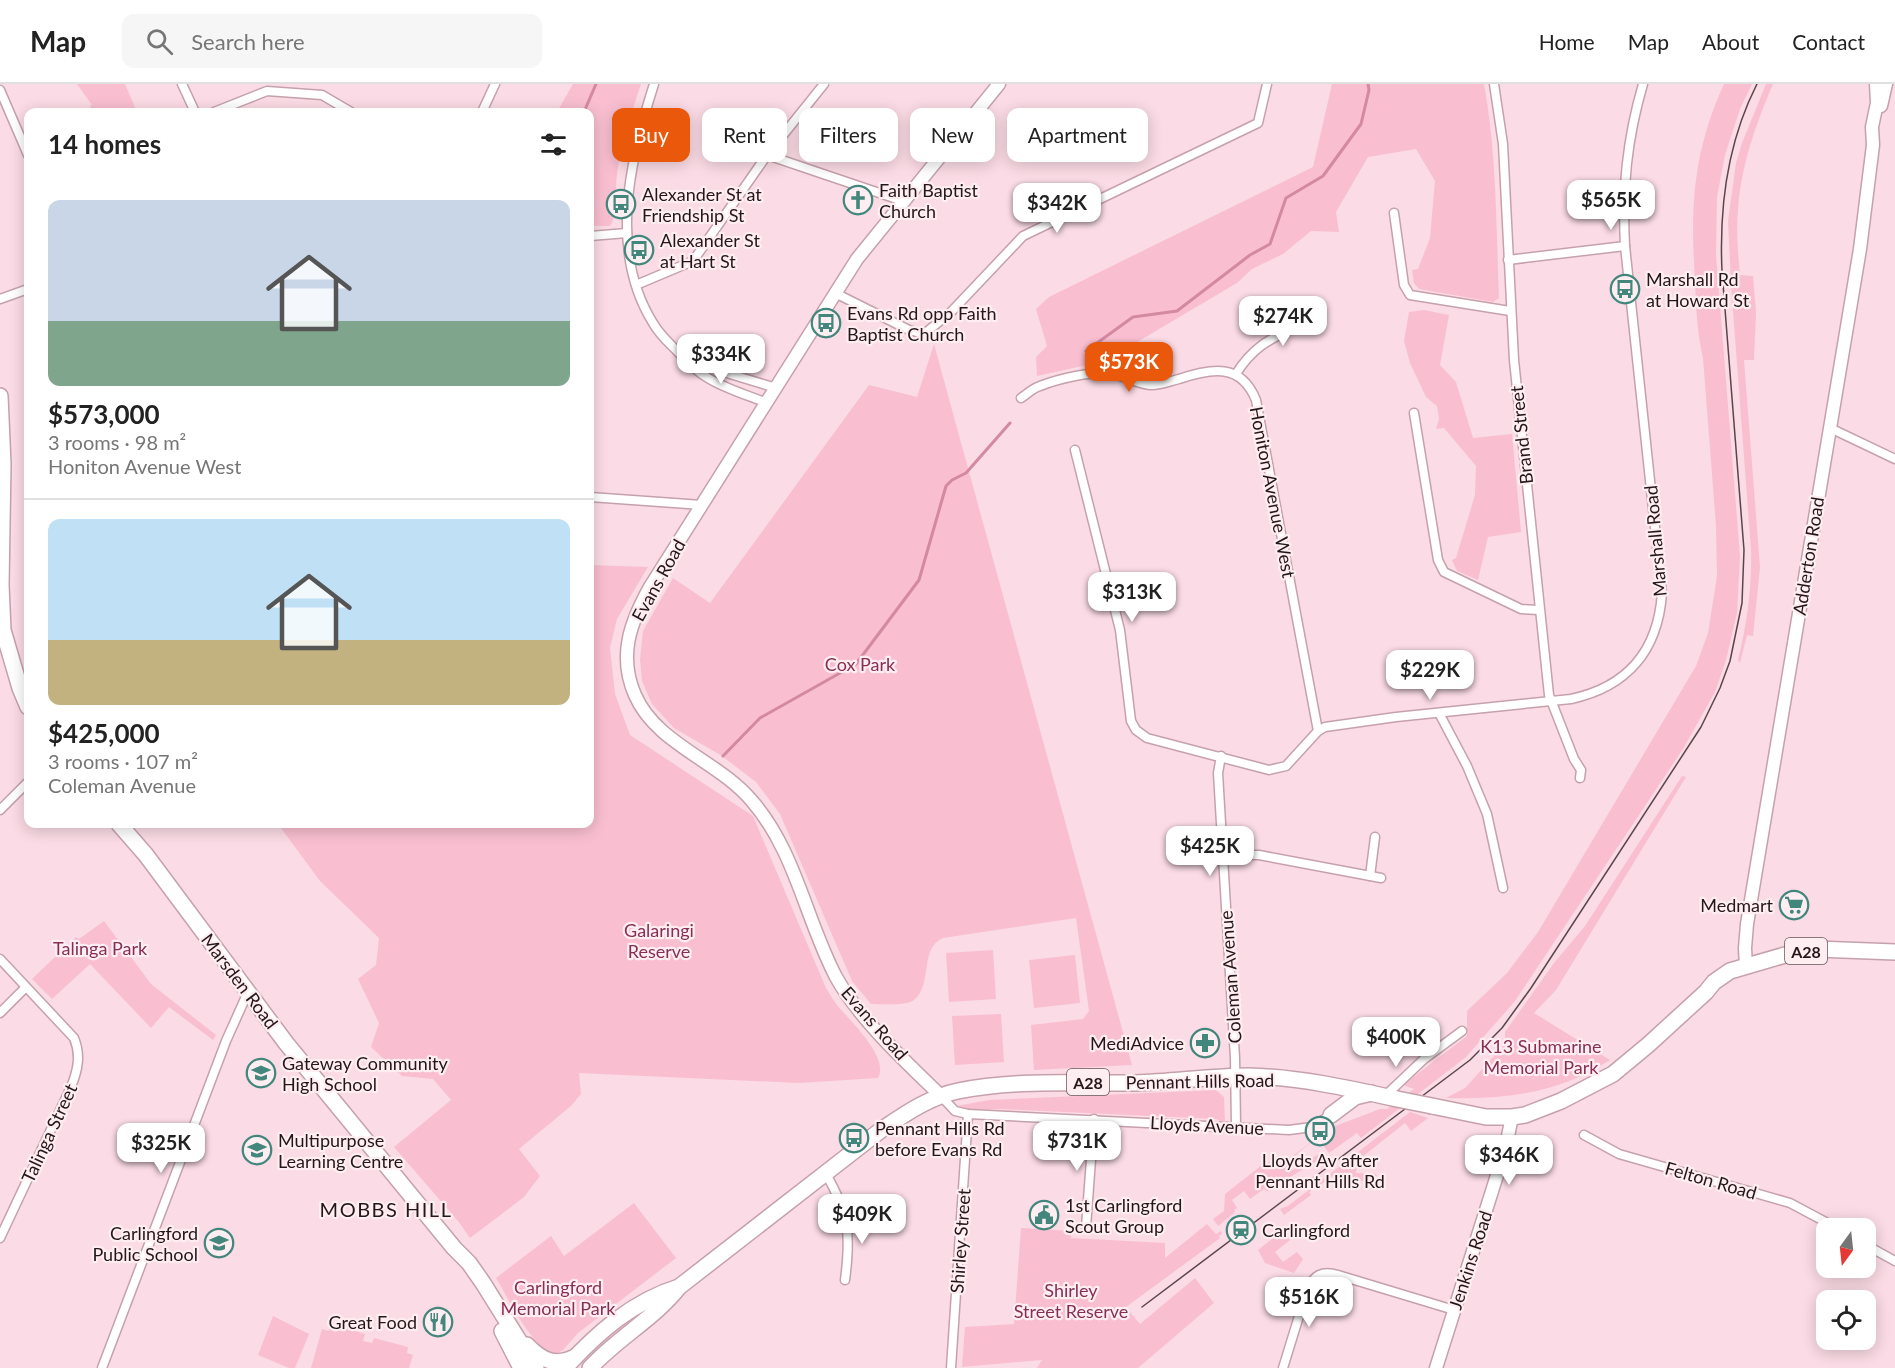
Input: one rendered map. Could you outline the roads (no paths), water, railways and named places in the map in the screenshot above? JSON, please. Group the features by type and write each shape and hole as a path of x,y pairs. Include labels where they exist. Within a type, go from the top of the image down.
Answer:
{"highway":[{"path":"0,396 3,453 1,585 3,630 24,698"},
{"name":"Marsden Road","path":"122,828 146,855 300,1061 474,1270 536,1368"},
{"name":"Pennant Hills Road","path":"590,1368 617,1342 669,1300 679,1287 899,1117 941,1096 957,1091 1014,1085 1071,1082 1135,1083 1235,1077 1275,1078 1345,1087 1479,1116 1512,1117 1525,1115 1561,1101 1613,1074 1648,1046 1706,992 1720,989 1735,980 1746,967 1778,956 1817,950 1895,952"},
{"path":"1331,1115 1355,1097 1384,1096"},
{"name":"Marsden Road","path":"454,1248 461,1266 508,1341 517,1364"},
{"name":"Pennant Hills Road","path":"573,1364 600,1332 632,1309 664,1291 679,1287"},
{"path":"514,1333 538,1355 547,1360 573,1364 617,1342"}],"street":[{"path":"182,84 193,108"},
{"path":"484,108 495,84"},
{"path":"654,84 642,121 629,186 627,233 636,285 653,325 695,369 721,385 766,403"},
{"path":"787,130 824,84"},
{"name":"Evans Road","path":"941,1096 884,1038 844,990 829,962 782,848 764,815 734,783 660,729 642,708 635,696 627,668 628,640 632,625 650,587 857,259 999,84"},
{"path":"835,293 909,330 924,334 951,312 1023,236 1258,123 1267,84"},
{"name":"Brand Street","path":"1494,84 1503,144 1514,360 1550,702 1574,759 1581,770 1580,778"},
{"name":"Marshall Road","path":"1318,730 1344,723 1550,702 1587,696 1602,690 1625,675 1649,645 1661,607 1660,571 1625,246 1623,191 1635,114 1643,84"},
{"name":"Adderton Road","path":"1746,967 1745,948 1748,924 1860,249 1873,146 1872,127 1877,103 1876,84"},
{"name":"Adderton Road","path":"1873,146 1879,131 1882,100 1887,84"},
{"path":"0,90 24,146"},
{"path":"224,108 267,91 322,95 344,108"},
{"path":"636,285 693,261 762,162"},
{"path":"787,162 903,201"},
{"path":"1394,213 1404,285 1410,295 1510,312"},
{"path":"594,236 627,233"},
{"path":"1508,261 1625,246"},
{"path":"0,299 24,290"},
{"path":"1021,398 1040,386 1094,373 1115,374 1153,385 1207,371 1227,371 1236,374 1245,359 1261,344 1295,327 1296,311"},
{"path":"678,352 722,371 776,388"},
{"name":"Honiton Avenue West","path":"1236,374 1250,388 1256,400 1318,730"},
{"path":"1414,413 1438,560 1444,573 1521,609 1539,610"},
{"path":"1830,428 1895,459"},
{"path":"1075,450 1120,630 1131,721 1136,730 1148,738 1221,756 1263,770 1281,768 1292,761 1318,730"},
{"path":"594,497 702,505"},
{"path":"1439,713 1467,766 1487,814 1503,888"},
{"name":"Coleman Avenue","path":"1221,756 1218,773 1236,1127"},
{"path":"0,810 24,786"},
{"path":"1370,876 1375,837"},
{"path":"1222,855 1259,855 1381,878"},
{"name":"Talinga Street","path":"0,959 74,1038 78,1047 78,1065 71,1087 2,1226 0,1238"},
{"path":"0,1013 27,987"},
{"path":"102,1368 226,1041 248,992"},
{"path":"1384,1096 1424,1059 1462,1031"},
{"name":"Lloyds Avenue","path":"941,1096 955,1111 968,1114 1302,1130 1318,1124 1331,1115"},
{"name":"Shirley Street","path":"951,1368 968,1114"},
{"name":"Jenkins Road","path":"1436,1368 1505,1150 1512,1117"},
{"path":"1086,1227 1094,1119"},
{"name":"Felton Road","path":"1584,1135 1619,1154 1790,1203 1818,1218"},
{"path":"826,1174 846,1216 849,1242 845,1280"},
{"path":"1876,1251 1895,1261"},
{"path":"1283,1368 1307,1290 1317,1275 1329,1273 1338,1275 1454,1310"}],"waterway":[{"path":"586,108 596,84"},
{"path":"1086,351 1133,317 1177,311 1250,255 1270,244 1286,198 1323,176 1361,124 1369,90 1368,84"},
{"path":"723,756 760,718 856,664 919,580 946,486 966,473 1010,423"}],"tram line":[{"path":"1142,1307 1470,1060 1502,1028 1531,988 1701,727 1730,661 1742,603 1744,550 1721,247 1724,199 1732,152 1738,129 1757,84"}],"place":[{"name":"Faith Baptist Church","path":"858,200"},
{"name":"Alexander St at Friendship St","path":"621,204"},
{"name":"Alexander St at Hart St","path":"639,250"},
{"name":"Marshall Rd at Howard St","path":"1625,289"},
{"name":"Evans Rd opp Faith Baptist Church","path":"826,323"},
{"name":"Medmart","path":"1794,905"},
{"name":"MediAdvice","path":"1205,1043"},
{"name":"Gateway Community High School","path":"261,1073"},
{"name":"Lloyds Av after Pennant Hills Rd","path":"1320,1131"},
{"name":"Pennant Hills Rd before Evans Rd","path":"854,1138"},
{"name":"Multipurpose Learning Centre","path":"257,1150"},
{"name":"1st Carlingford Scout Group","path":"1044,1215"},
{"name":"Carlingford","path":"1241,1230"},
{"name":"Carlingford Public School","path":"219,1243"},
{"name":"Great Food","path":"438,1322"}],"district":[{"name":"MOBBS HILL","path":"386,1209"}],"park label":[{"name":"Cox Park","path":"860,664"},
{"name":"Galaringi Reserve","path":"659,940"},
{"name":"Talinga Park","path":"100,948"},
{"name":"K13 Submarine Memorial Park","path":"1541,1056"},
{"name":"Carlingford Memorial Park","path":"558,1297"},
{"name":"Shirley Street Reserve","path":"1071,1300"}]}
